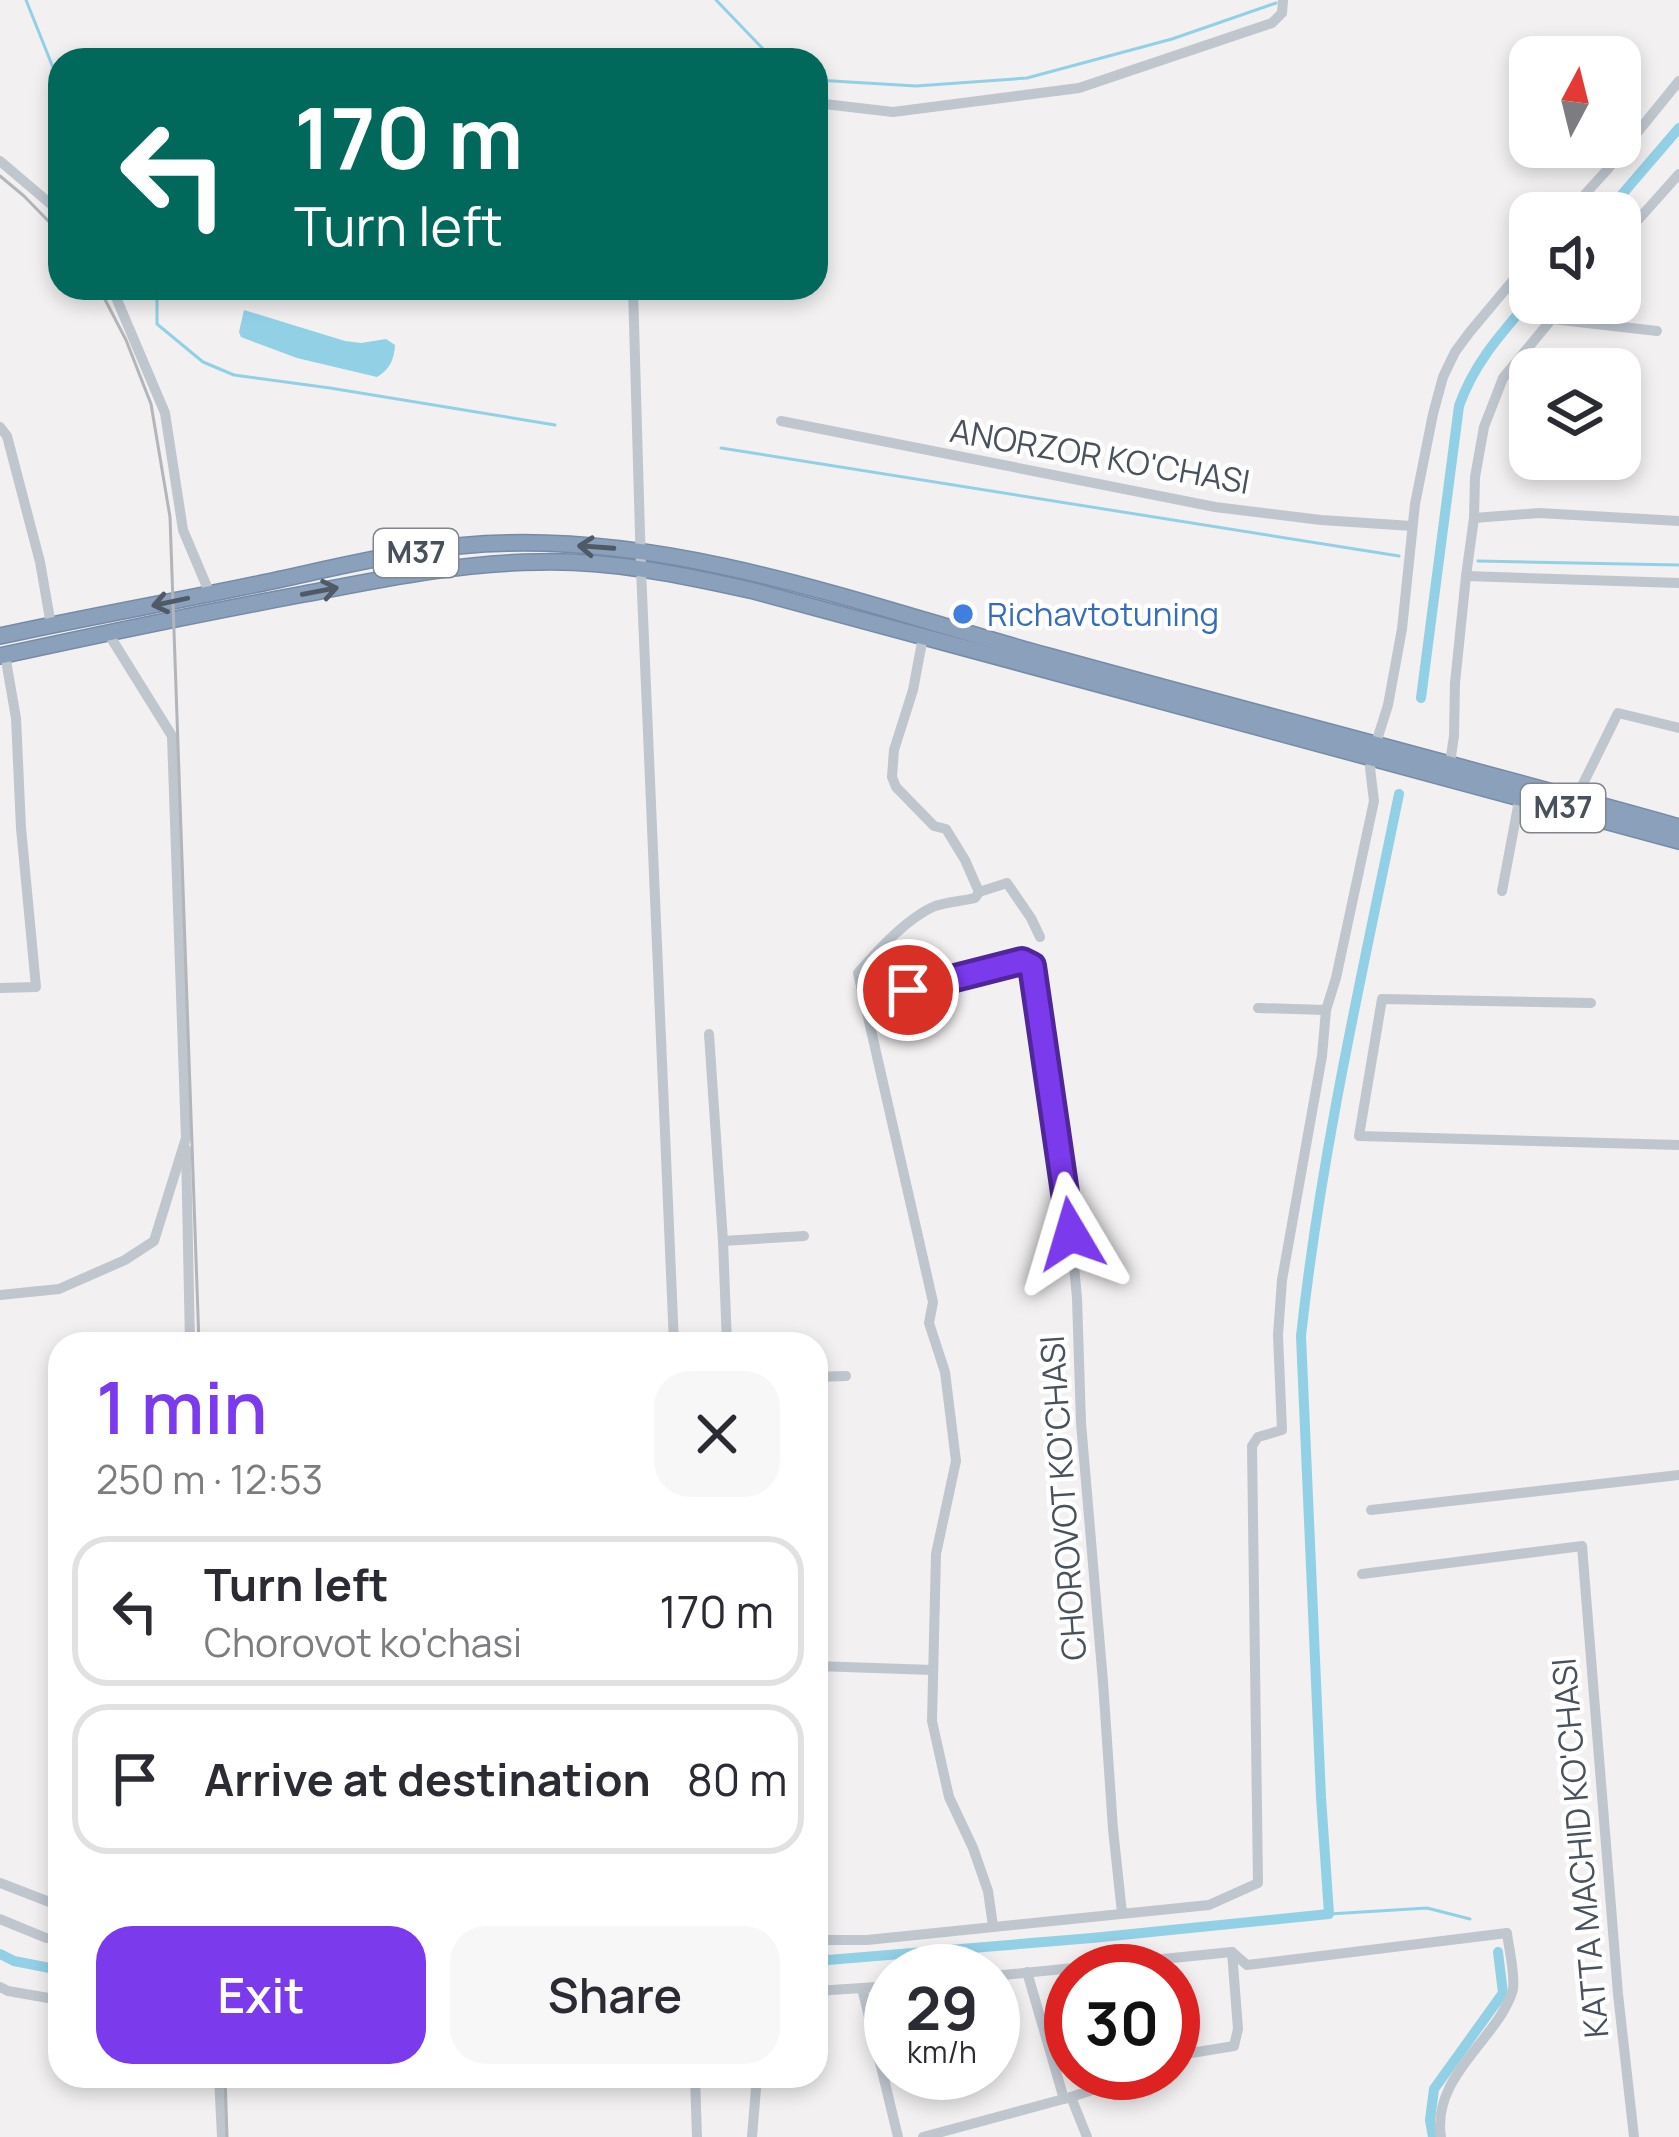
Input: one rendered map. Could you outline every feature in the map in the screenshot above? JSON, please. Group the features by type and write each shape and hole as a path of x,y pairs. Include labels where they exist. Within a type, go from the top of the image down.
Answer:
{"highway":[{"name":"M37","path":"0,636 379,559 471,545 511,542 641,550 814,590 1375,750 1679,827"},
{"name":"M37","path":"2,656 405,574 540,562 680,574 1375,750"},
{"name":"M37","path":"1448,770 1520,796 1679,841"}],"street":[{"path":"828,105 893,112 1079,88 1272,22 1283,7"},
{"path":"1587,192 1679,81"},
{"path":"0,161 48,202"},
{"path":"1641,217 1679,174"},
{"path":"828,1940 1210,1905 1258,1883 1252,1446 1258,1436 1282,1430 1278,1335 1282,1280 1326,1010 1374,802 1370,768 1402,629 1412,526 1432,414 1455,352 1509,286"},
{"path":"117,300 165,413 183,530 210,594"},
{"path":"633,300 673,1332"},
{"path":"1448,770 1474,518 1474,477 1484,427 1502,378 1548,324"},
{"path":"1596,324 1657,331"},
{"name":"ANORZOR KO'CHASI","path":"781,421 1215,507 1412,526"},
{"path":"0,427 7,436 40,562 51,625"},
{"path":"1474,518 1539,514 1679,521"},
{"path":"1466,576 1679,583"},
{"path":"108,633 172,736 190,1332"},
{"path":"923,637 894,750 892,777 934,826 946,830 979,892"},
{"path":"0,988 36,987 16,718 2,656"},
{"path":"1576,798 1618,713 1679,728"},
{"path":"1502,892 1520,796"},
{"path":"993,1926 988,1891 949,1798 932,1721 936,1554 956,1461 951,1406 929,1323 932,1302 858,973 884,944 926,911 975,898 979,892 1007,883 1040,937"},
{"name":"CHOROVOT KO'CHASI","path":"866,1003 1022,961 1032,966 1035,976 1077,1298 1081,1423 1122,1913"},
{"path":"1592,1003 1382,999 1359,1136 1679,1145"},
{"path":"1258,1008 1326,1010"},
{"path":"709,1034 727,1332"},
{"path":"0,1295 59,1288 125,1260 154,1241 186,1138"},
{"path":"723,1241 804,1236"},
{"path":"828,1377 846,1376"},
{"path":"1371,1510 1679,1475"},
{"name":"KATTA MACHID KO'CHASI","path":"1362,1574 1582,1546 1634,2137"},
{"path":"828,1666 933,1670"},
{"path":"0,1883 48,1901"},
{"path":"0,1919 48,1938"},
{"path":"1020,1973 1232,1952 1247,1965 1507,1933 1514,1985 1509,2001 1452,2080 1441,2102 1441,2137"},
{"path":"1200,2052 1234,2046 1238,2029 1232,1952"},
{"path":"1027,1972 1044,2024"},
{"path":"0,1987 48,1997"},
{"path":"828,1990 862,1988 898,2137"},
{"path":"220,2088 222,2137"},
{"path":"695,2088 697,2137"},
{"path":"752,2137 756,2088"},
{"path":"923,2137 1061,2100"},
{"path":"1069,2100 1087,2137"},
{"path":"983,2121 988,2137"}],"water":[{"path":"244,310 345,341 386,339 395,345 392,360 377,377 297,358 241,337"}],"waterway":[{"path":"26,0 48,55"},
{"path":"716,0 762,48"},
{"path":"828,81 916,86 1027,78 1172,39 1276,3"},
{"path":"1624,192 1679,128"},
{"path":"157,300 157,324 203,362 234,375 555,425"},
{"path":"1421,698 1459,406 1480,363 1510,324"},
{"path":"721,448 1399,556"},
{"path":"1478,561 1679,565"},
{"path":"828,1960 1329,1914 1301,1336 1331,1132 1399,794"},
{"path":"1329,1914 1427,1908 1470,1919"},
{"path":"1433,2137 1434,2089 1503,1993 1498,1952"},
{"path":"0,1954 48,1968"}],"railway":[{"path":"0,176 48,221"},
{"path":"105,300 151,404 170,517 199,1332"},
{"path":"225,2088 227,2137"}],"place":[{"name":"Richavtotuning","path":"963,614"}],"route":[{"path":"908,990 1003,964 1022,961 1032,966 1071,1234"}]}
